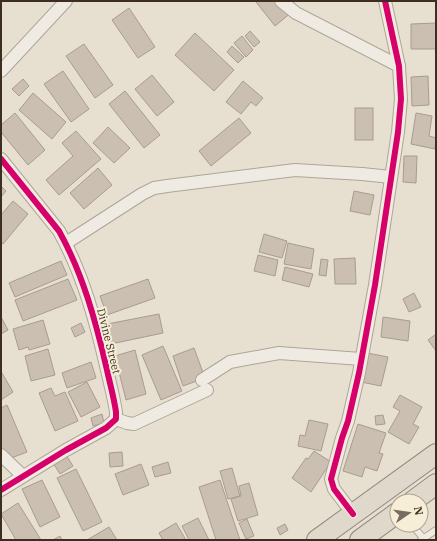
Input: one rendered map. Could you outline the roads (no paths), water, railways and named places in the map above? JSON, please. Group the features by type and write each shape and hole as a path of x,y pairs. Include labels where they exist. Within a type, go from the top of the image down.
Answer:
{"highway":[{"path":"317,540 436,454"},
{"path":"424,493 436,484"},
{"path":"360,540 389,523"}],"street":[{"path":"1,71 66,1"},
{"path":"281,1 296,13 399,66"},
{"path":"353,514 334,489 331,479 348,422 376,285 398,132 401,99 399,66 385,1"},
{"name":"Divine Street","path":"1,159 59,231 66,243 83,283 100,339 115,408 116,420"},
{"path":"66,243 142,194 154,188 295,170 391,177"},
{"path":"1,490 66,450 106,428 116,420 127,424 134,424 205,385 230,362 279,353 361,359"},
{"path":"1,455 23,476"}],"lane":[{"path":"423,539 436,530"}]}
